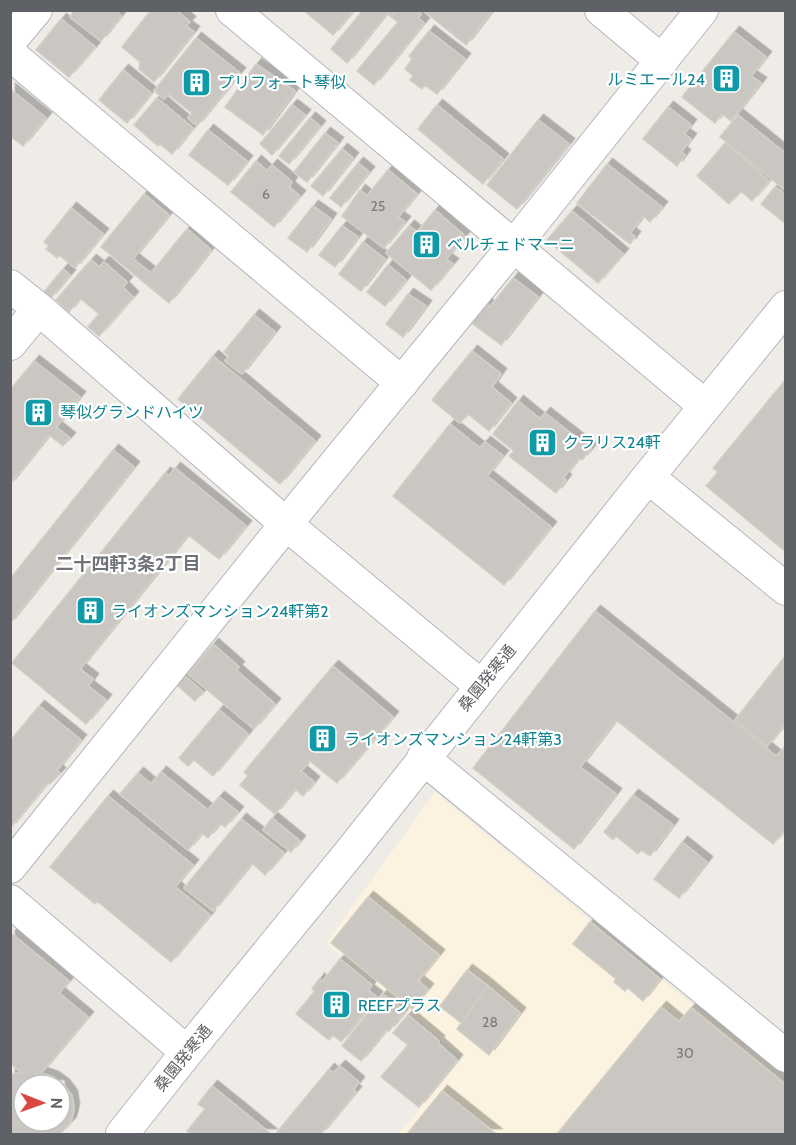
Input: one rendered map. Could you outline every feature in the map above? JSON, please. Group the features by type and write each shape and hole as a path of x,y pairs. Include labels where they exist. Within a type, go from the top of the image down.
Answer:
{"street":[{"path":"232,10 705,406"},
{"path":"601,10 662,61"},
{"path":"10,867 702,10"},
{"path":"18,31 402,383"},
{"path":"10,286 286,524 481,686"},
{"name":"桑園発寒通","path":"122,1134 786,307"},
{"path":"10,344 39,309"},
{"path":"648,477 786,589"},
{"path":"423,758 786,1056"},
{"path":"10,901 187,1052"}],"shaded area":[{"path":"435,792 785,1081 785,1134 398,1134 463,1058 326,943"}],"building":[{"path":"70,10 115,10 121,16 101,41 70,17 73,13"},
{"path":"151,10 176,10 190,22 186,26 194,32 154,82 139,69 140,62 122,47"},
{"path":"303,10 354,10 333,35"},
{"path":"363,10 396,10 391,17 387,13 347,63 331,49"},
{"path":"396,10 417,10 421,14 418,18 424,23 374,85 357,71 398,22 391,17"},
{"path":"423,10 493,10 466,45"},
{"path":"61,19 95,47 69,77 36,50"},
{"path":"429,31 465,59 437,94 425,85 422,89 410,80 413,76 405,69 412,59 409,56"},
{"name":"ルミエール24","path":"734,32 766,57 751,76 761,83 731,121 722,114 715,123 682,97"},
{"name":"プリフォート琴似","path":"196,38 240,73 197,126 188,118 192,113 168,94 164,99 154,91"},
{"path":"256,64 295,91 263,135 225,107"},
{"path":"123,70 151,93 127,123 99,100"},
{"path":"10,89 46,118 23,146 10,136"},
{"path":"157,98 193,128 172,154 160,144 158,146 134,125"},
{"path":"292,105 305,115 272,155 260,144"},
{"path":"437,105 503,159 483,184 418,129"},
{"path":"668,107 691,125 684,134 691,139 681,152 685,155 677,166 643,139"},
{"path":"738,115 786,154 786,191 720,137"},
{"path":"310,118 320,126 289,164 279,156"},
{"path":"538,120 569,144 517,209 487,185"},
{"path":"208,130 247,161 228,185 189,155"},
{"path":"325,133 338,143 307,182 294,172"},
{"path":"725,143 769,181 752,201 741,191 729,204 697,176"},
{"path":"342,149 353,158 323,196 311,186"},
{"path":"256,161 267,171 272,165 292,182 289,187 300,196 274,227 231,192"},
{"path":"358,163 369,172 341,207 330,198"},
{"path":"607,164 662,207 650,222 643,216 630,233 635,237 630,244 577,203"},
{"path":"388,170 417,194 398,217 405,222 384,248 342,216 360,190 367,196"},
{"path":"775,187 786,195 786,224 761,204"},
{"path":"144,194 169,215 133,259 151,273 187,229 211,250 169,303 101,247"},
{"path":"313,206 331,219 307,252 288,238"},
{"path":"71,208 103,234 75,268 59,255 57,258 46,249 49,246 44,242"},
{"name":"ベルチェドマーニ","path":"435,210 465,236 446,259 453,264 431,290 386,253 409,226 417,232"},
{"path":"572,211 623,254 598,283 547,240"},
{"path":"342,226 358,237 335,267 319,255"},
{"path":"363,242 385,259 361,291 339,274"},
{"path":"91,260 99,267 104,262 127,282 123,287 133,297 99,336 88,327 99,314 80,298 69,312 56,300"},
{"path":"388,265 406,280 385,306 367,292"},
{"path":"63,269 70,275 50,299 44,292"},
{"path":"513,278 538,297 501,345 472,323 486,304 490,307"},
{"path":"408,294 426,306 403,337 386,324"},
{"path":"254,315 275,332 242,374 225,361 229,356 224,352"},
{"path":"472,351 501,374 492,387 511,403 489,431 468,414 460,423 432,400"},
{"path":"213,356 315,441 280,484 178,399"},
{"name":"琴似グランドハイツ","path":"34,361 80,397 56,427 70,438 63,446 49,435 10,484 10,390"},
{"path":"786,379 786,552 706,486 718,472 713,468"},
{"name":"クラリス24軒","path":"518,401 540,419 545,413 591,449 582,460 579,458 563,478 566,480 556,493 509,456 514,451 493,434"},
{"path":"450,424 480,448 485,442 503,456 487,476 551,527 504,585 393,496"},
{"path":"113,450 134,467 10,623 10,579"},
{"name":"ライオンズマンション24軒第2","path":"175,468 246,526 219,559 188,535 80,669 93,679 88,686 106,700 86,724 12,663 165,473 169,476"},
{"path":"595,611 776,756 786,746 786,829 773,844 616,720 580,767 616,794 574,849 473,768"},
{"path":"213,644 239,667 236,670 275,704 254,729 188,674"},
{"path":"786,655 786,723 767,746 735,720"},
{"name":"ライオンズマンション24軒第3","path":"333,666 393,717 337,783 310,761 301,771 314,782 303,796 295,789 275,814 240,785 248,776 244,772"},
{"path":"185,676 203,692 195,701 177,685"},
{"path":"39,706 81,740 57,770 60,773 50,784 48,782 11,827 10,741"},
{"path":"219,710 248,734 213,776 194,760 188,766 179,758"},
{"path":"161,772 208,810 219,797 238,812 225,827 220,823 208,838 202,833 188,850 120,794 138,773 151,784"},
{"path":"633,795 673,825 650,856 641,850 638,854 616,836 613,840 604,832"},
{"path":"108,796 193,865 175,887 210,915 171,962 97,901 95,904 50,867"},
{"path":"272,818 300,841 291,852 263,830"},
{"path":"241,819 284,853 265,875 252,863 213,911 184,888"},
{"path":"682,842 707,862 679,898 654,879"},
{"path":"368,897 439,955 418,981 428,989 412,1009 331,943"},
{"path":"590,922 660,979 643,1001 628,988 625,991 614,982 616,979 573,944"},
{"path":"12,934 69,981 59,993 88,1017 41,1073 22,1073 10,1063 10,936"},
{"name":"REEFプラス","path":"340,959 372,985 368,990 377,997 341,1042 333,1035 329,1040 296,1014 315,991 312,989 319,979 322,982"},
{"path":"467,970 488,986 461,1023 440,1006"},
{"path":"488,986 520,1013 489,1055 457,1029"},
{"path":"383,994 405,1011 361,1061 342,1046"},
{"path":"661,1007 679,1022 691,1008 786,1085 786,1134 557,1134"},
{"path":"408,1015 439,1041 438,1043 457,1060 419,1107 381,1077 408,1045 393,1033"},
{"path":"340,1066 359,1082 353,1090 356,1092 321,1134 280,1134 277,1132 329,1069 333,1073"},
{"path":"10,1074 12,1074 12,1133 60,1134 10,1134"},
{"path":"212,1086 271,1134 192,1134 187,1131 205,1109 198,1104"},
{"path":"442,1091 496,1134 407,1134"}],"place":[{"name":"ルミエール24","path":"726,79"},
{"name":"プリフォート琴似","path":"197,82"},
{"name":"ベルチェドマーニ","path":"426,244"},
{"name":"琴似グランドハイツ","path":"39,412"},
{"name":"クラリス24軒","path":"542,442"},
{"name":"ライオンズマンション24軒第2","path":"90,611"},
{"name":"ライオンズマンション24軒第3","path":"323,739"},
{"name":"REEFプラス","path":"337,1005"}],"district":[{"name":"二十四軒3条2丁目","path":"128,564"}]}
